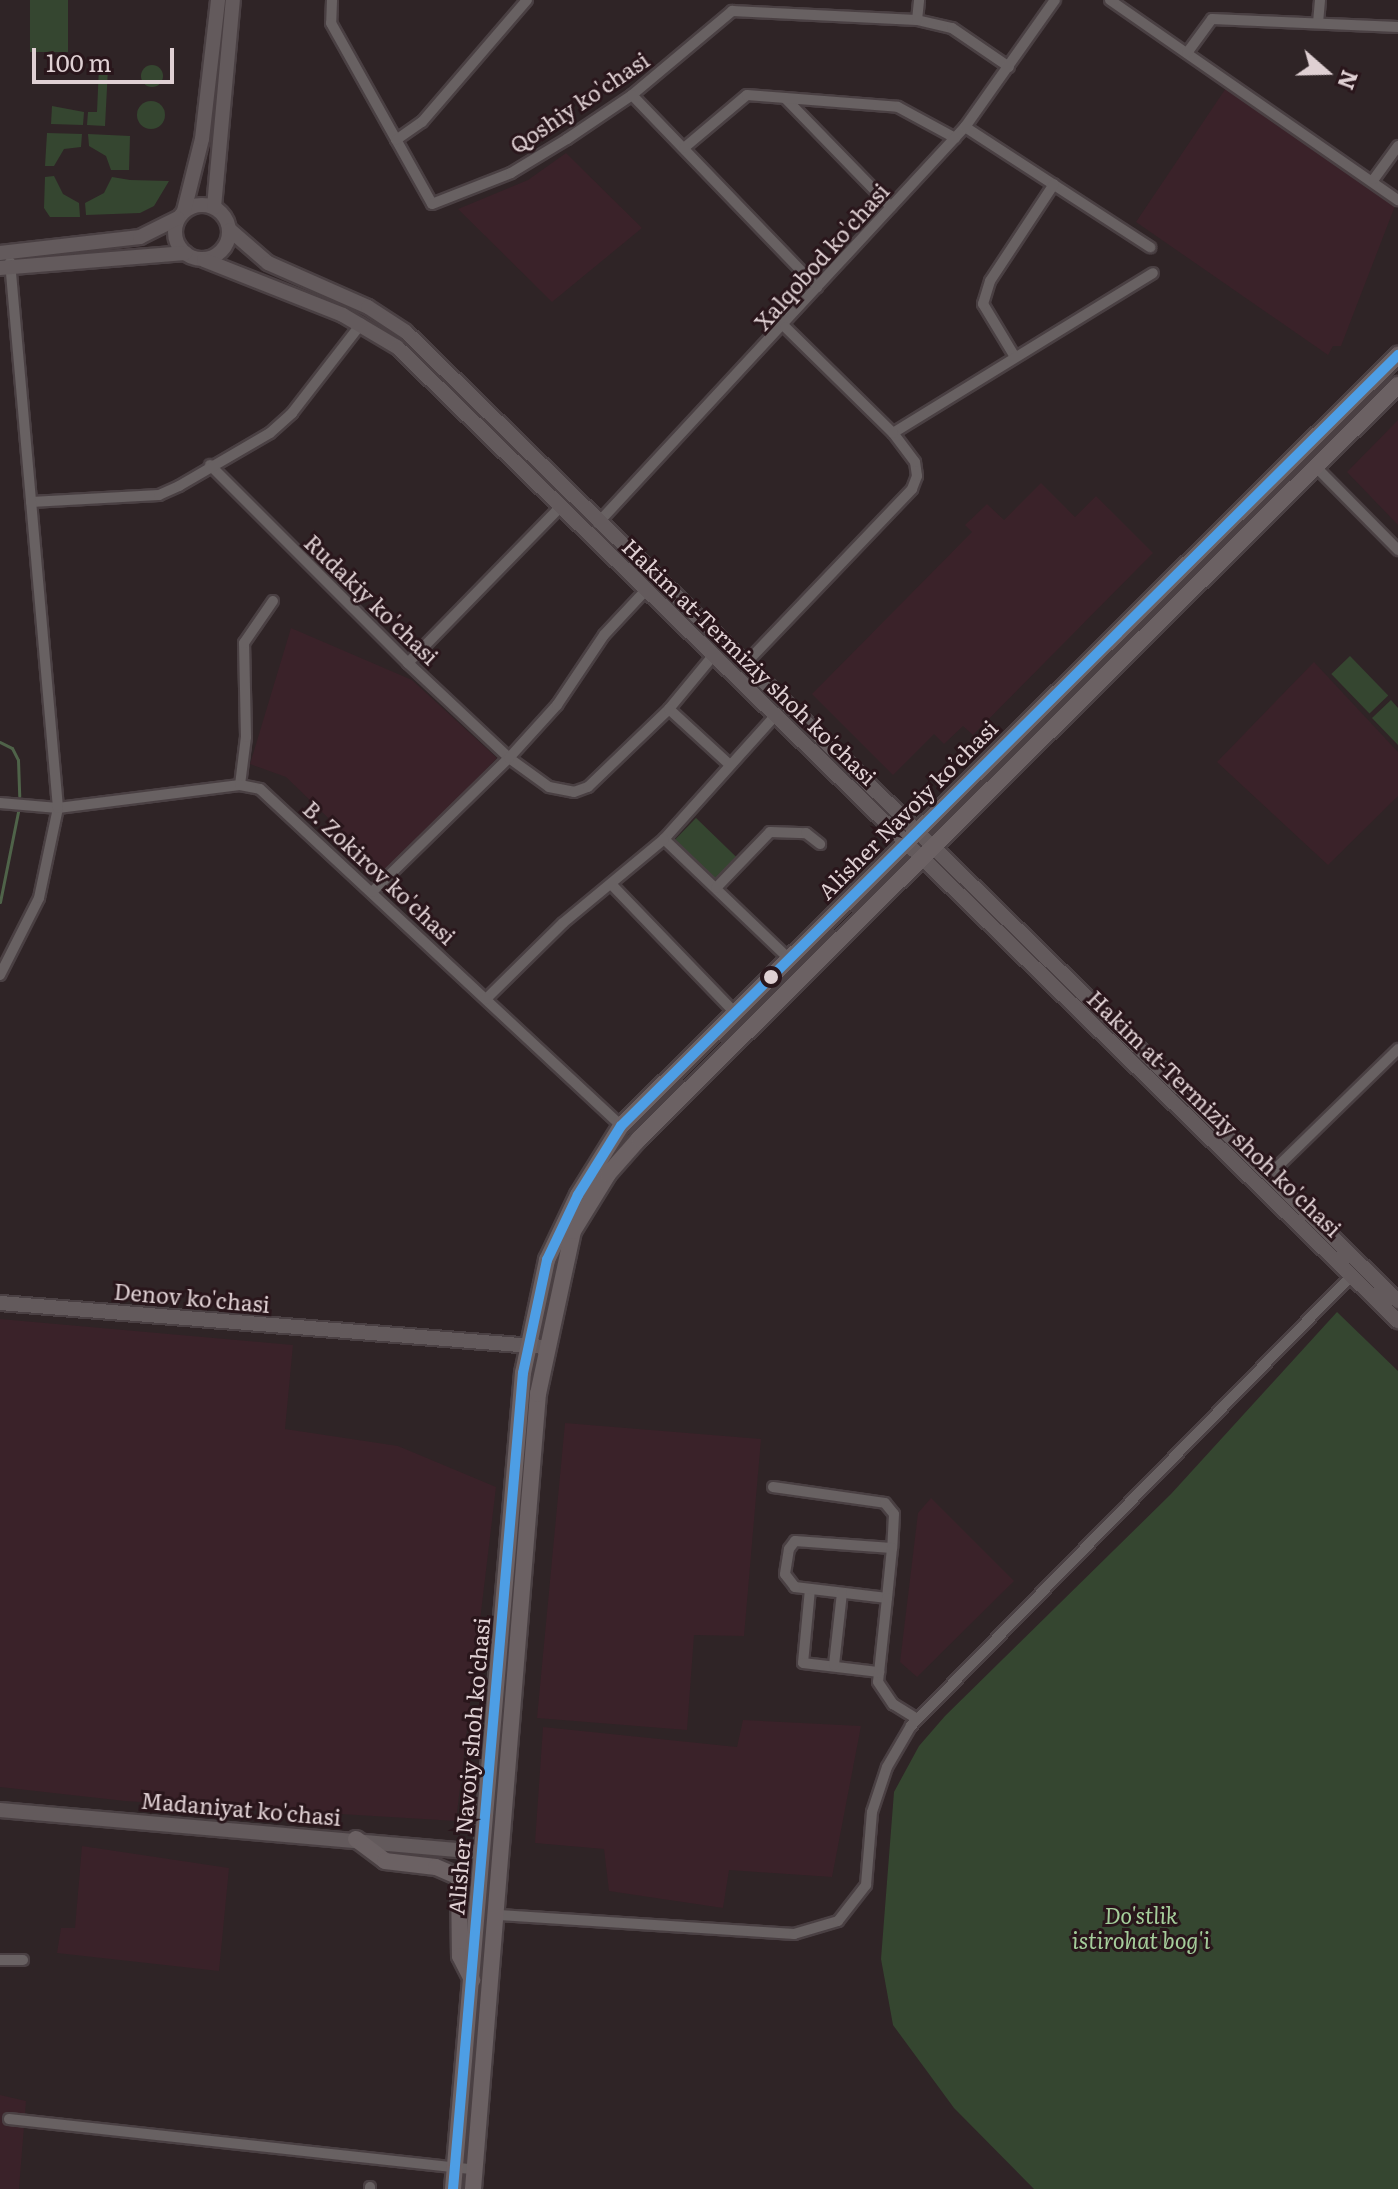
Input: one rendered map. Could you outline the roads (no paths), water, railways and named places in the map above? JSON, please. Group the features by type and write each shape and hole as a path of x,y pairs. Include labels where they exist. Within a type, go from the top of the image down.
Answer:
{"main road":[{"path":"185,253 175,237 202,139 218,0"},
{"path":"5,260 185,253 204,260 220,253 230,230 214,207 233,0"},
{"path":"5,260 140,237 199,205 214,207"},
{"name":"Hakim at-Termiziy shoh ko'chasi","path":"230,230 268,263 368,307 406,332 598,523 931,843 1398,1301"},
{"name":"Hakim at-Termiziy shoh ko'chasi","path":"204,260 361,324 397,347 712,657 1398,1321"},
{"name":"Alisher Navoiy ko’chasi","path":"527,1347 547,1260 578,1195 621,1126 1398,355"},
{"name":"Alisher Navoiy ko’chasi","path":"545,1347 565,1251 608,1174 931,843 1398,385"},
{"path":"1111,639 1126,653"},
{"name":"Denov ko'chasi","path":"0,1303 545,1347"},
{"name":"Alisher Navoiy shoh ko'chasi","path":"453,2189 472,1981 479,1850 489,1791 527,1347"},
{"name":"Alisher Navoiy shoh ko'chasi","path":"473,2189 499,1915 517,1619 545,1347"},
{"name":"Madaniyat ko'chasi","path":"0,1810 479,1850"},
{"path":"356,1839 385,1861 436,1867 459,1877 460,1956 472,1981"},
{"path":"479,1850 493,1843 503,1852"},
{"path":"477,1915 487,1920 499,1915"}],"street":[{"path":"332,0 331,23 396,140 422,122 527,0"},
{"path":"790,14 791,0"},
{"path":"917,20 919,0"},
{"name":"Xalqobod ko'chasi","path":"598,523 785,327 817,287 965,127 1055,0"},
{"path":"1110,0 1374,179 1398,200"},
{"path":"1318,23 1320,0"},
{"name":"Qoshiy ko'chasi","path":"396,140 432,204 511,173 632,95 732,11 917,20 952,28 1009,67"},
{"path":"1187,53 1212,19 1398,27"},
{"path":"632,95 817,287"},
{"path":"684,148 747,95 898,107 955,138"},
{"path":"785,98 891,207"},
{"path":"965,127 1150,247"},
{"path":"1374,179 1398,146"},
{"path":"1015,357 983,304 990,281 1054,184"},
{"path":"0,975 39,898 58,808 31,502 5,260"},
{"path":"893,433 1153,273"},
{"path":"31,502 159,495 270,433 292,413 361,324"},
{"path":"745,664 912,489 915,462 893,433 785,327"},
{"name":"Rudakiy ko'chasi","path":"210,465 408,663 509,758 549,787 574,792 612,768 669,709 712,657"},
{"path":"1316,467 1398,550"},
{"path":"408,663 561,506"},
{"path":"372,892 509,758 557,705 604,635 645,591"},
{"path":"0,803 58,808 240,785 246,737 244,643 273,601"},
{"path":"669,709 730,765"},
{"path":"486,999 563,923 664,839 774,717"},
{"name":"B. Zokirov ko'chasi","path":"240,785 270,796 621,1126"},
{"path":"716,888 770,832 806,833 820,844"},
{"path":"664,839 788,958"},
{"path":"612,885 735,1013"},
{"path":"1270,1174 1398,1049"},
{"path":"499,1915 794,1934 838,1921 866,1885 872,1812 887,1767 917,1719 1352,1275"},
{"path":"773,1487 885,1503 894,1514 878,1682 893,1704 917,1719"},
{"path":"887,1598 795,1587 785,1574 795,1541 892,1548"},
{"path":"810,1589 803,1663 879,1672"},
{"path":"834,1665 842,1593"},
{"path":"0,1960 23,1960"},
{"path":"9,2119 475,2170"}],"waterway":[{"path":"0,742 12,748 18,760 19,796"},
{"path":"0,902 18,812"}],"park label":[{"name":"Do'stlik istirohat bog'i","path":"1141,1926"}]}
